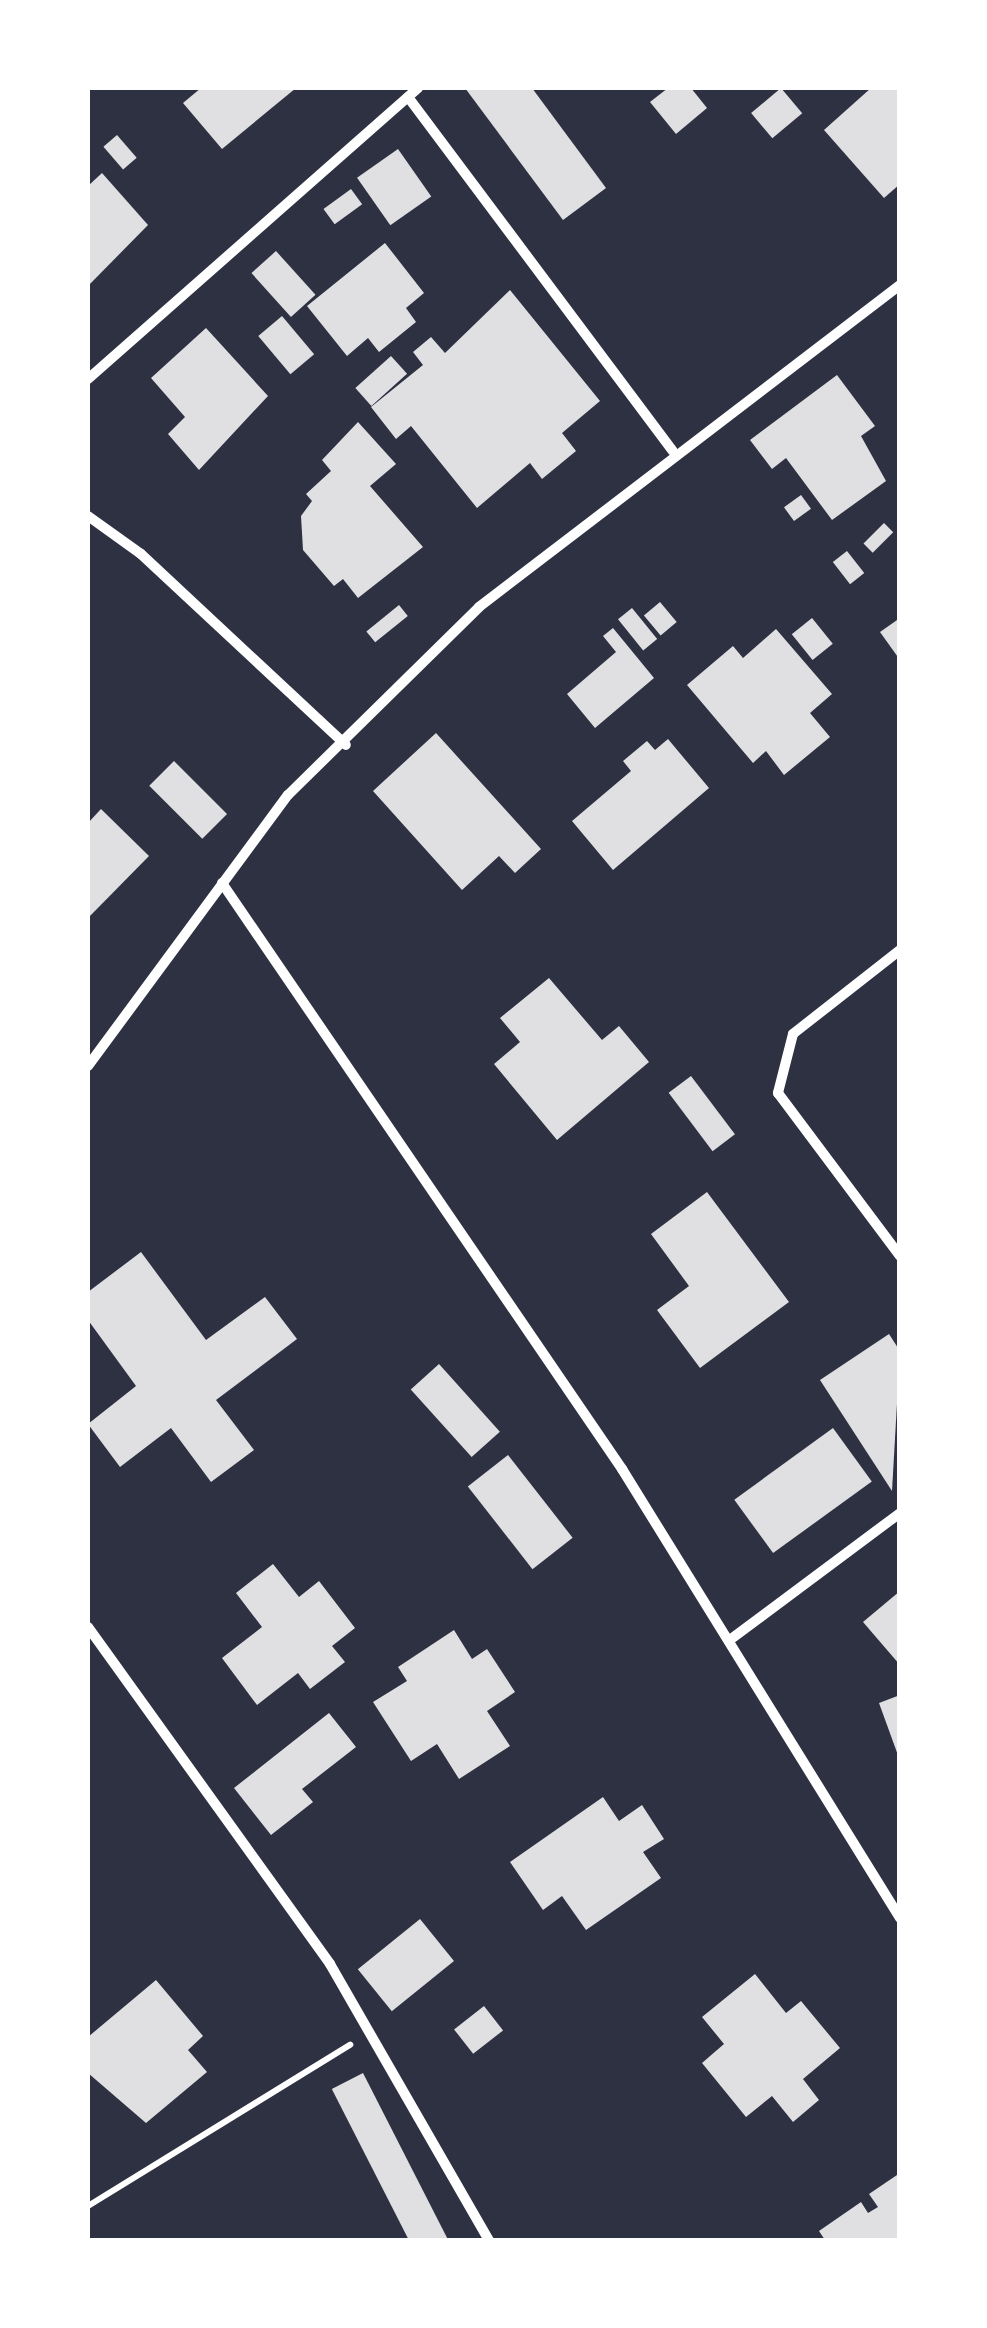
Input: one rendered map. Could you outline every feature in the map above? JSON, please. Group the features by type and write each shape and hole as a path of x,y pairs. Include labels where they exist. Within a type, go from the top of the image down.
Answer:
{"street":[{"path":"88,379 418,88"},
{"path":"408,97 673,451"},
{"path":"88,1066 288,795 346,746 479,607 673,451 900,285"},
{"path":"88,516 141,554 346,746"},
{"path":"222,884 422,1164 730,1639 900,1918"},
{"path":"900,950 794,1034 778,1093 900,1256"},
{"path":"730,1639 900,1512"},
{"path":"88,1627 372,2030 489,2240"}],"path":[{"path":"88,2206 372,2030"}],"building":[{"path":"201,88 296,88 222,149 183,103"},
{"path":"465,88 532,88 606,188 563,220"},
{"path":"668,88 691,88 707,108 676,134 650,102"},
{"path":"781,88 802,113 772,138 751,113"},
{"path":"871,88 900,88 900,184 884,198 824,130"},
{"path":"117,135 137,158 123,169 103,147"},
{"path":"398,149 431,197 390,225 357,178"},
{"path":"102,173 148,225 88,286 88,186"},
{"path":"351,189 362,204 335,224 323,209"},
{"path":"385,243 424,293 406,308 416,322 379,352 368,338 347,356 307,306"},
{"path":"276,251 315,295 291,317 251,273"},
{"path":"510,290 600,401 562,433 576,451 542,479 530,463 477,508 411,426 396,439 371,407 423,365 413,352 431,337 445,353"},
{"path":"282,316 314,354 290,374 258,336"},
{"path":"206,328 268,396 199,470 168,434 185,417 151,378"},
{"path":"391,356 407,374 371,406 355,388"},
{"path":"837,375 875,426 861,436 886,481 832,520 786,458 772,469 750,440"},
{"path":"358,422 396,464 370,486 423,547 358,598 343,579 334,586 303,550 301,516 312,501 306,494 331,471 322,460"},
{"path":"801,495 811,509 794,521 784,507"},
{"path":"884,523 893,532 873,553 863,544"},
{"path":"847,551 864,573 850,584 833,562"},
{"path":"660,602 677,622 661,635 644,615"},
{"path":"399,605 408,616 375,642 366,631"},
{"path":"632,608 657,639 643,650 618,619"},
{"path":"812,618 833,644 813,660 792,634"},
{"path":"900,618 900,660 880,632"},
{"path":"613,628 654,678 595,728 567,694 616,652 603,636"},
{"path":"776,629 832,694 810,713 830,737 784,775 766,751 753,763 687,685 733,646 743,658"},
{"path":"436,733 541,849 515,873 499,856 462,890 373,791"},
{"path":"668,739 709,788 613,870 572,821 631,771 623,761 647,741 655,750"},
{"path":"174,761 227,814 202,839 149,786"},
{"path":"101,809 149,856 88,918 88,823"},
{"path":"549,978 602,1040 619,1026 649,1062 557,1140 494,1064 520,1042 500,1018"},
{"path":"691,1076 735,1134 713,1151 669,1093"},
{"path":"707,1192 789,1302 700,1368 657,1310 689,1286 651,1234"},
{"path":"141,1252 206,1340 265,1297 297,1339 216,1400 254,1450 211,1482 171,1428 120,1467 88,1424 136,1386 88,1320 88,1292"},
{"path":"889,1334 900,1351 892,1491 820,1380"},
{"path":"439,1364 500,1432 472,1457 411,1389"},
{"path":"833,1428 872,1481 773,1553 734,1500"},
{"path":"508,1455 573,1538 532,1569 468,1486"},
{"path":"273,1564 299,1597 319,1581 355,1628 332,1646 345,1662 310,1689 298,1673 257,1705 222,1658 262,1627 236,1593"},
{"path":"900,1591 900,1665 863,1622"},
{"path":"454,1630 472,1659 487,1649 515,1692 487,1711 510,1746 459,1779 437,1744 411,1761 373,1702 407,1681 398,1667"},
{"path":"900,1695 900,1758 899,1758 879,1703"},
{"path":"329,1713 356,1747 302,1789 313,1802 271,1835 234,1788"},
{"path":"603,1797 619,1821 642,1805 664,1839 643,1852 661,1878 586,1930 562,1896 543,1910 510,1862"},
{"path":"420,1919 454,1961 392,2011 358,1969"},
{"path":"755,1974 786,2013 801,2001 840,2048 803,2079 819,2100 793,2122 772,2096 746,2117 702,2063 724,2044 702,2017"},
{"path":"156,1980 203,2036 188,2050 207,2072 146,2123 88,2073 88,2037"},
{"path":"484,2006 503,2030 473,2054 454,2029"},
{"path":"363,2073 448,2240 409,2240 332,2089"},
{"path":"897,2175 900,2240 825,2240 819,2231 861,2202 868,2213 878,2207 869,2194"}]}
